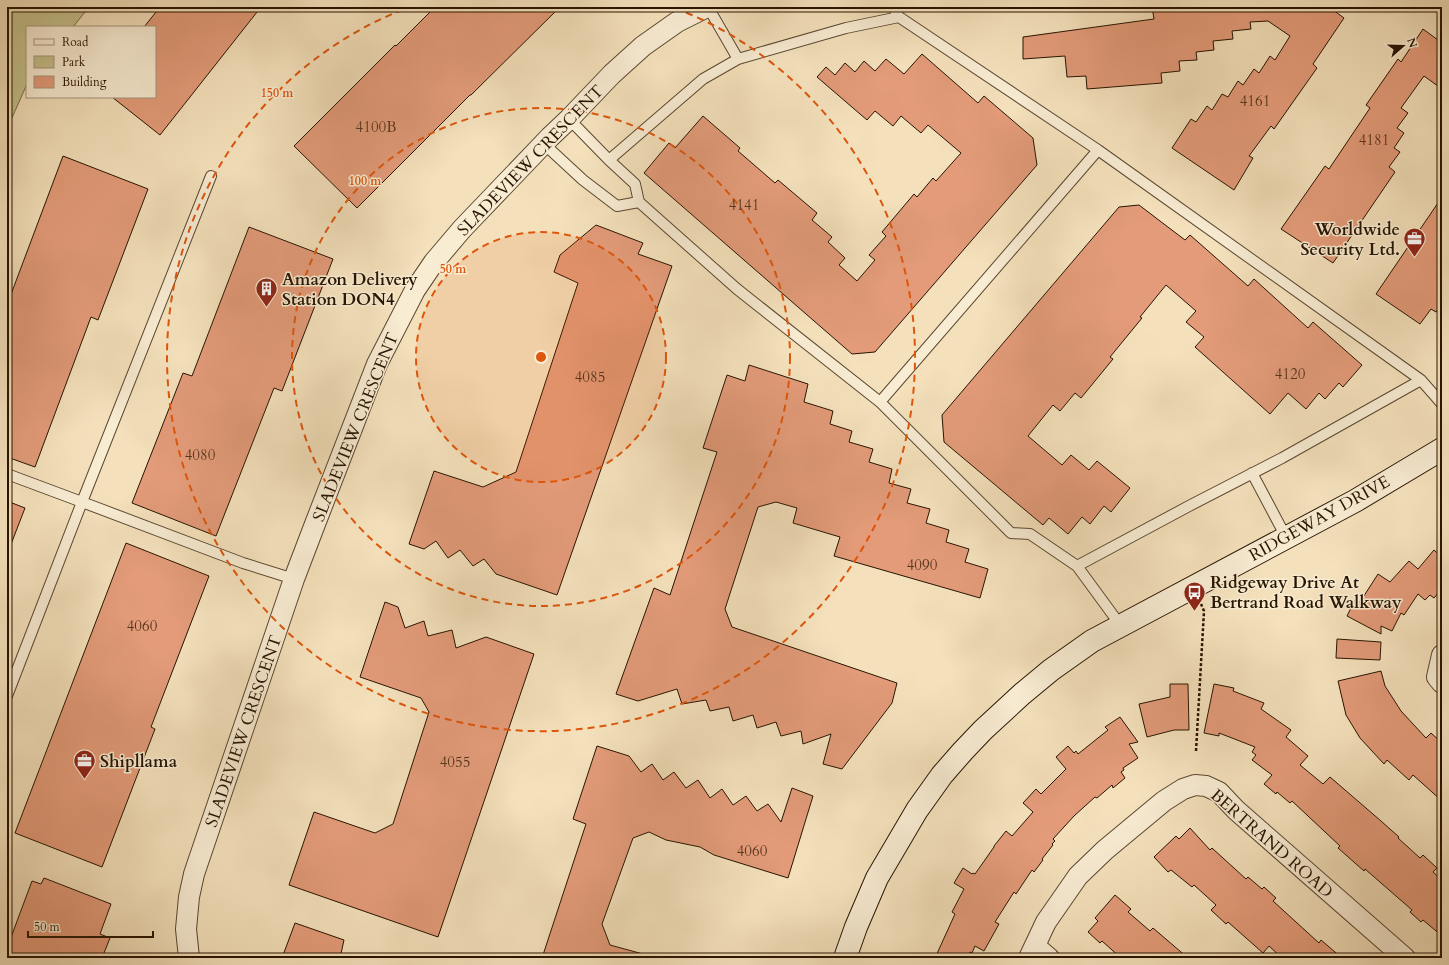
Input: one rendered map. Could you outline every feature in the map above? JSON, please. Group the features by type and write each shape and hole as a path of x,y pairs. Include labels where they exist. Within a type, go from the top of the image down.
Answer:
{"street":[{"name":"SLADEVIEW CRESCENT","path":"189,958 186,929 189,897 194,874 294,580 377,364 415,290 434,262 462,229 612,74 644,46 677,22 708,7"},
{"name":"RIDGEWAY DRIVE","path":"845,958 856,927 877,878 917,810 942,775 984,730 1022,694 1051,670 1092,641 1355,501 1442,449"},
{"path":"1442,655 1437,677 1442,683"},
{"name":"BERTRAND ROAD","path":"1038,954 1046,922 1078,876 1105,850 1164,801 1184,789 1195,785 1206,786 1219,792 1236,810 1405,958"}],"lane":[{"path":"708,7 738,59"},
{"path":"893,7 899,17 1098,150 1421,380 1442,404"},
{"path":"609,160 703,79 738,59 846,28 899,17"},
{"path":"569,119 635,184 639,202 737,289 880,402 1011,533 1030,534 1077,566 1121,626"},
{"path":"543,144 583,180 617,206 639,202"},
{"path":"880,402 1098,150"},
{"path":"7,696 211,176"},
{"path":"1077,566 1282,458 1421,380"},
{"path":"1252,473 1286,537"},
{"path":"7,474 243,563 294,580"}],"path":[{"path":"1194,586 1204,611 1196,751"}],"green space":[{"path":"7,7 89,7 74,26 26,26 26,86 7,129"}],"building":[{"path":"160,7 261,7 160,135 113,98 156,98 156,26 145,26"},
{"path":"435,7 560,7 357,208 294,146"},
{"path":"1152,7 1329,7 1344,18 1313,64 1317,68 1274,129 1271,126 1249,156 1253,158 1234,190 1172,148 1191,119 1196,122 1207,106 1212,110 1222,94 1228,97 1238,81 1243,85 1254,69 1259,73 1270,56 1275,60 1290,36 1268,21 1250,22 1251,29 1232,31 1233,39 1213,41 1214,50 1196,52 1197,60 1179,61 1180,71 1161,73 1162,83 1087,89 1086,76 1067,77 1065,56 1023,59 1023,37 1154,19"},
{"path":"1423,29 1442,43 1442,89 1424,76 1401,108 1408,113 1397,128 1404,133 1394,148 1400,152 1389,167 1395,172 1333,263 1281,229 1325,166 1329,169 1370,108 1366,105 1398,59 1401,62"},
{"path":"922,54 978,103 984,96 1033,138 1037,165 875,352 852,354 644,173 669,143 675,148 703,116 740,148 738,151 775,183 778,180 817,213 812,220 832,237 828,242 845,258 839,265 857,281 875,260 869,255 886,236 882,232 914,194 917,197 933,178 936,181 961,153 928,125 921,133 901,116 893,126 875,111 867,120 817,77 826,67 835,75 845,63 855,72 864,61 875,71 886,59 904,74"},
{"path":"63,156 148,189 98,320 91,317 35,467 7,457 7,305"},
{"path":"1442,197 1442,302 1436,312 1431,309 1420,324 1376,294"},
{"path":"1139,205 1185,240 1190,235 1248,286 1254,279 1308,328 1313,322 1362,365 1343,387 1339,383 1325,399 1319,393 1306,409 1288,393 1270,414 1195,347 1204,337 1186,322 1196,311 1166,285 1140,317 1142,318 1110,357 1113,359 1081,398 1075,393 1060,411 1053,405 1028,436 1062,465 1071,455 1089,470 1097,461 1130,488 1111,512 1104,506 1090,524 1082,517 1068,534 1049,518 1043,525 944,442 942,415 1119,207"},
{"path":"596,225 643,243 638,254 672,266 557,595 496,574 484,559 473,566 460,550 448,558 436,541 424,549 409,544 434,471 483,487 516,472 578,283 554,272 560,255"},
{"path":"249,227 333,259 282,391 274,388 216,536 132,503 183,373 192,376"},
{"path":"749,365 808,384 804,402 833,411 830,424 852,431 849,442 873,449 869,462 892,469 889,483 911,489 907,503 930,509 926,523 949,530 946,542 969,549 965,562 988,569 980,598 834,556 840,537 793,523 797,508 776,502 758,507 725,609 732,627 897,683 892,703 842,769 823,764 831,734 803,744 801,731 781,736 776,722 757,728 753,715 733,721 729,707 710,711 706,700 682,704 677,689 638,701 616,694 654,588 670,595 717,452 703,448 727,375 745,381"},
{"path":"7,501 25,508 8,552 7,552"},
{"path":"126,543 209,576 151,727 155,729 102,867 15,833"},
{"path":"1434,550 1442,557 1442,589 1434,598 1430,595 1425,600 1418,594 1404,615 1401,613 1392,631 1381,626 1381,634 1347,616 1355,600 1360,602 1378,574 1390,582 1409,561 1418,569"},
{"path":"385,602 398,607 405,628 424,621 428,636 452,630 456,648 486,637 534,654 438,937 289,885 314,812 375,833 393,824 429,712 421,698 360,677"},
{"path":"1337,639 1381,642 1380,660 1336,658"},
{"path":"1381,671 1385,686 1401,711 1426,738 1431,733 1442,743 1442,801 1413,775 1409,780 1387,760 1384,764 1360,738 1346,715 1338,681"},
{"path":"1170,684 1188,684 1189,730 1174,730 1147,737 1139,704 1170,697"},
{"path":"1214,684 1234,688 1233,691 1264,703 1261,709 1291,730 1286,737 1308,756 1300,765 1323,784 1330,777 1399,837 1398,838 1420,858 1423,855 1437,868 1433,872 1442,880 1442,936 1423,920 1421,922 1410,912 1412,910 1365,869 1364,871 1338,848 1340,846 1292,801 1290,803 1277,792 1276,794 1264,784 1272,775 1252,760 1256,755 1252,752 1255,747 1219,733 1219,736 1204,733"},
{"path":"1120,717 1138,742 1129,744 1138,758 1123,768 1124,770 1121,772 1125,778 1113,788 1112,785 1097,798 1095,797 1074,816 1053,839 1055,841 1042,859 1043,860 1034,872 1032,870 1016,894 1014,892 995,922 999,924 984,951 975,946 972,953 970,952 968,958 935,958 955,914 952,912 964,889 954,883 963,868 972,874 975,874 1006,831 1012,836 1033,812 1023,803 1036,789 1041,794 1066,769 1056,757 1068,746 1074,753 1076,751 1078,754 1108,730 1105,727"},
{"path":"597,746 629,756 641,772 652,764 663,780 674,772 686,788 698,780 710,798 722,789 733,805 746,796 757,811 768,804 781,822 792,788 813,796 788,878 714,855 700,847 666,840 649,832 633,838 602,924 610,945 643,954 642,958 542,958 586,824 573,819"},
{"path":"1190,828 1210,850 1212,848 1246,879 1248,877 1262,889 1264,887 1276,898 1273,901 1319,943 1321,940 1342,958 1282,958 1269,946 1263,953 1228,922 1226,924 1211,910 1216,905 1194,885 1192,887 1171,870 1168,872 1154,857 1176,836 1179,839"},
{"path":"44,878 111,904 100,934 110,938 102,958 7,958 7,948 32,881 41,884"},
{"path":"1115,895 1131,909 1128,912 1150,931 1153,928 1188,958 1121,958 1102,941 1100,943 1088,932 1098,921 1095,918"},
{"path":"295,923 344,940 340,958 282,958"}],"place":[{"name":"Worldwide Security Ltd.","path":"1415,258"},
{"name":"Amazon Delivery Station DON4","path":"266,308"},
{"name":"Ridgeway Drive At Bertrand Road Walkway","path":"1194,612"},
{"name":"Shipllama","path":"85,780"}]}
